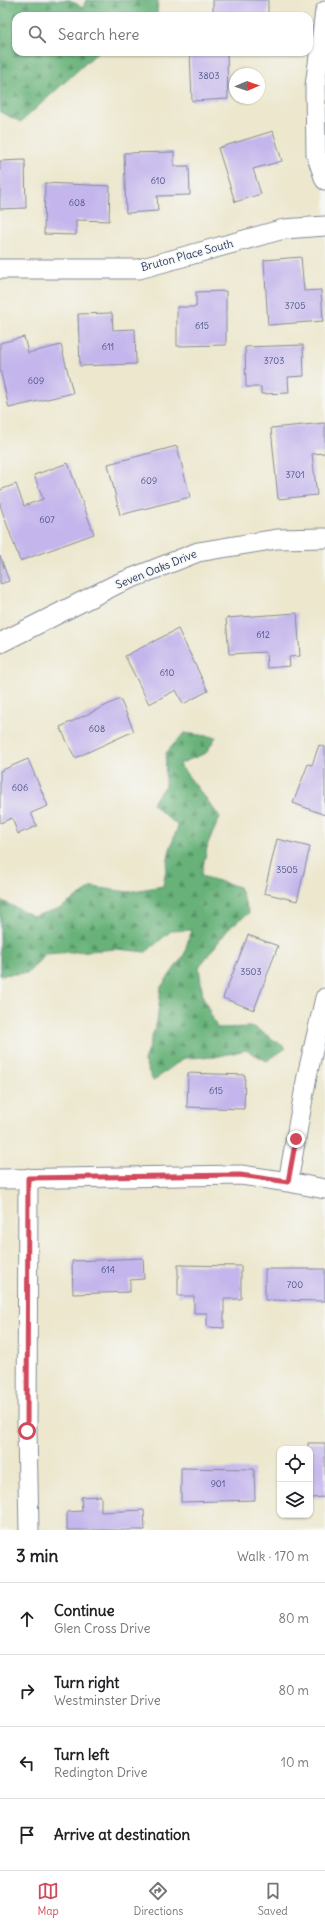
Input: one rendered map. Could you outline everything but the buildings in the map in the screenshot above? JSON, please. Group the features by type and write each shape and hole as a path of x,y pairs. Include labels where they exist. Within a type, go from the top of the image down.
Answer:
{"street":[{"path":"318,0 325,2"},
{"path":"325,11 315,86 316,154 325,180"},
{"name":"Bruton Place South","path":"0,268 139,269 284,229 325,226"},
{"name":"Seven Oaks Drive","path":"0,643 118,584 198,552 277,539 325,538"},
{"path":"288,1182 307,1076 325,998"},
{"path":"0,1179 240,1175 325,1189"},
{"path":"28,1178 27,1431 29,1530"}],"green space":[{"path":"0,0 70,0 83,8 86,0 158,0 157,12 12,12 12,56 94,56 21,122 0,112"},
{"path":"184,733 216,737 206,753 179,764 220,817 208,843 201,876 239,887 249,913 230,927 199,967 203,997 217,1028 254,1027 286,1048 267,1061 246,1050 215,1057 184,1058 153,1081 144,1061 157,1022 161,987 184,955 191,930 171,931 146,952 117,949 45,954 28,973 0,975 0,900 33,916 59,909 93,887 128,892 163,886 170,849 178,826 152,804 165,785 166,753"}],"route":[{"path":"27,1431 28,1178 240,1175 288,1182 296,1139"}]}
